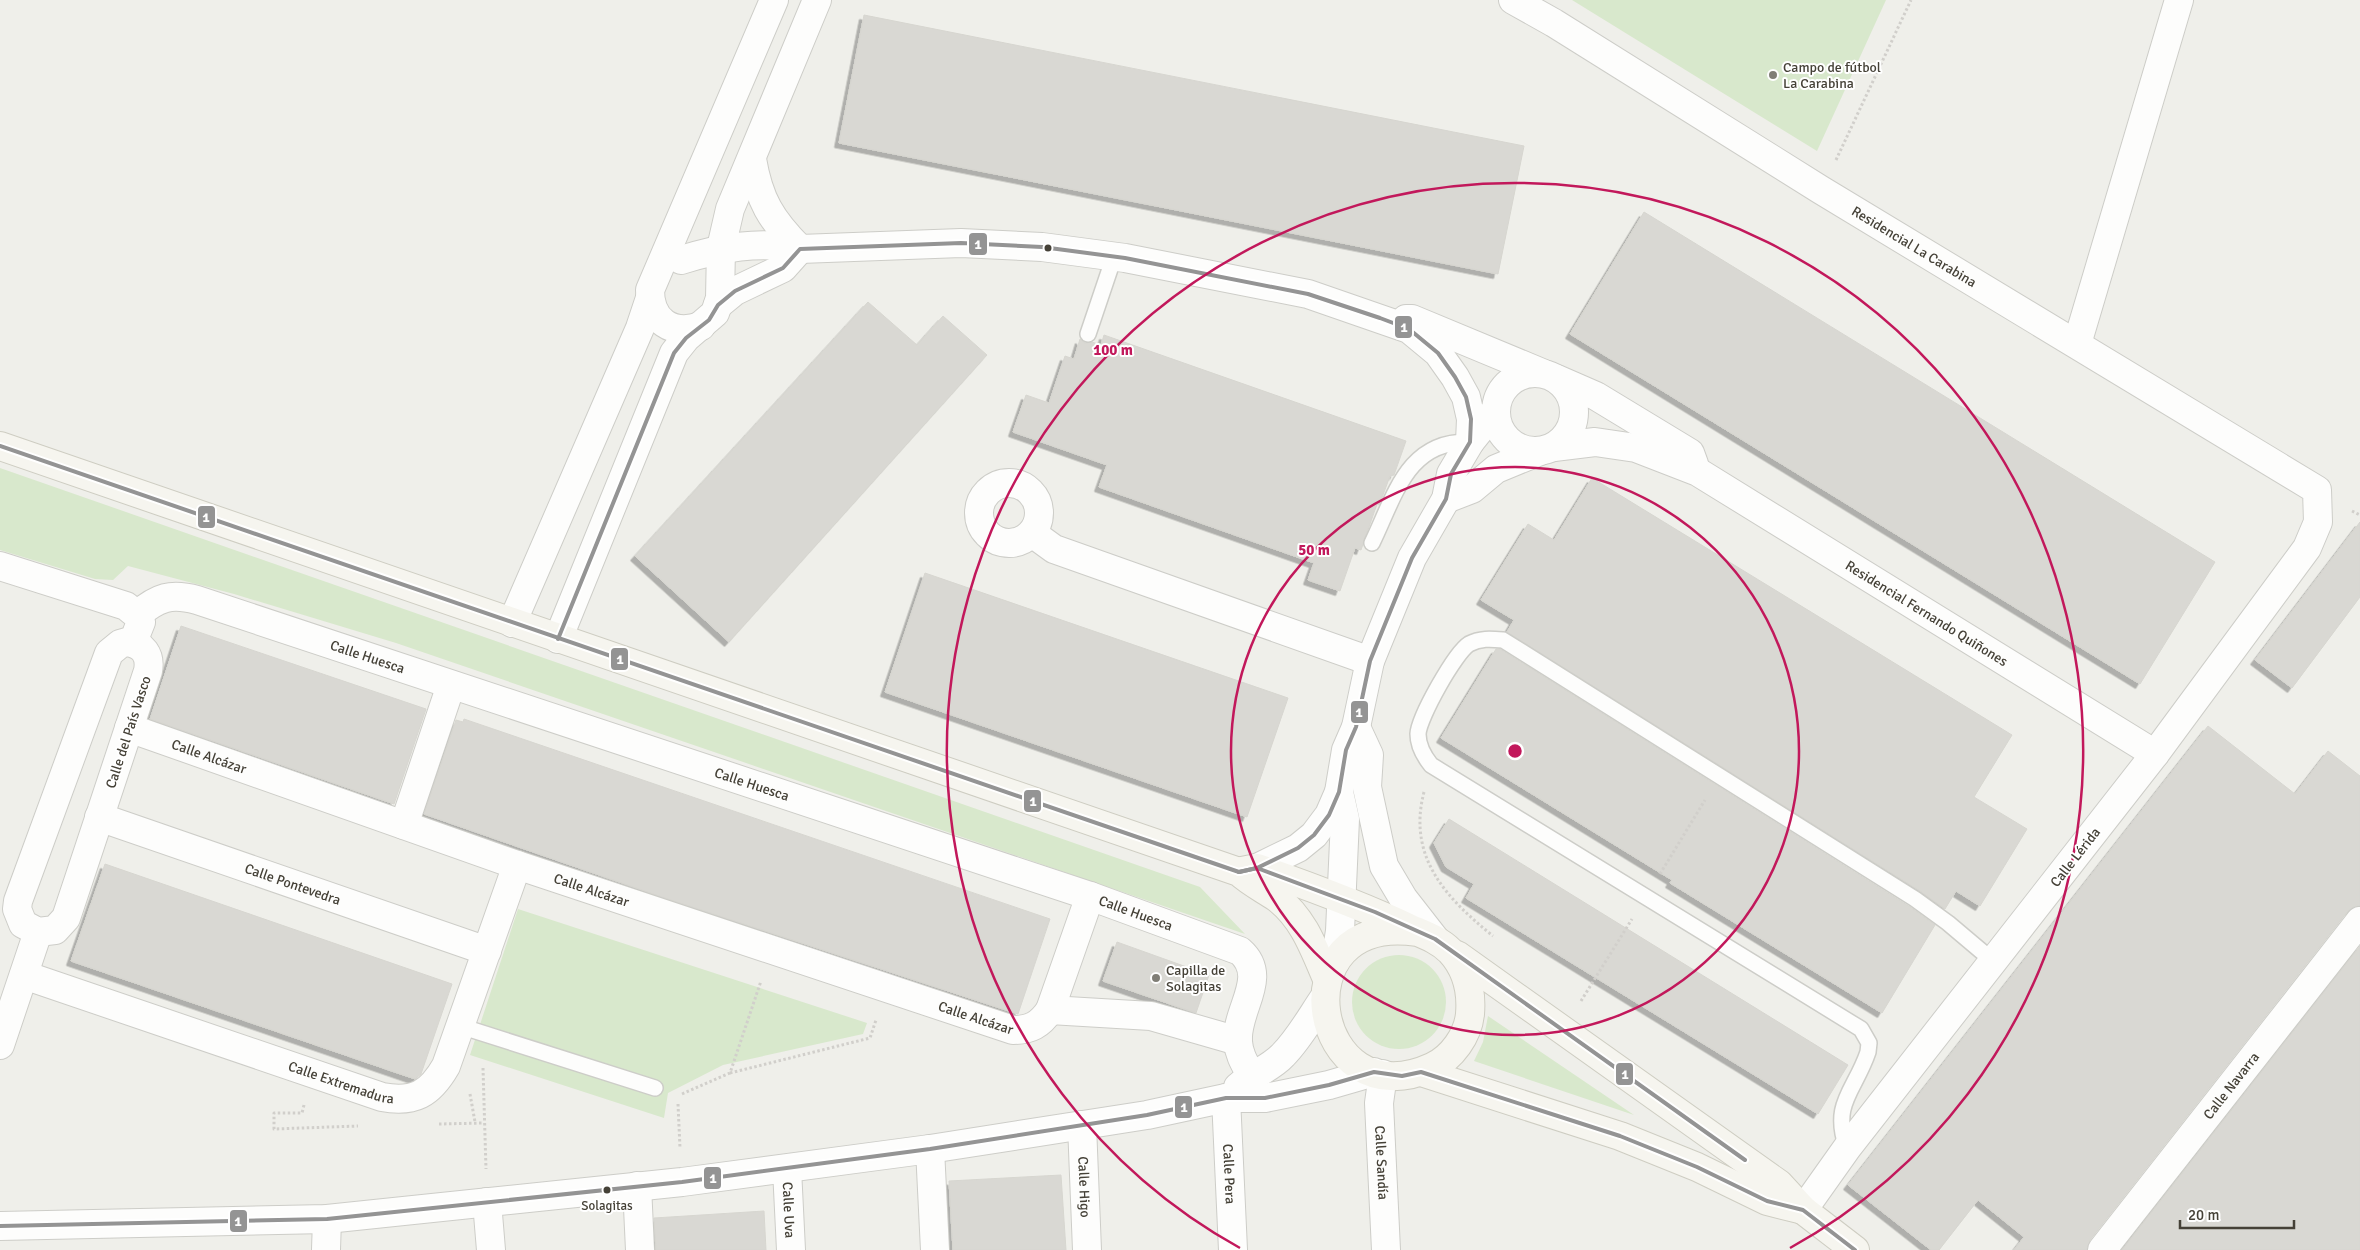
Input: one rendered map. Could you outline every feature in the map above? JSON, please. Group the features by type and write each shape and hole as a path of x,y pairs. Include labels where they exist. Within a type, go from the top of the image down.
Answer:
{"main road":[{"path":"0,446 558,639 1248,870 1341,898 1434,940 1779,1184 1803,1210 1855,1250"},
{"path":"1248,870 1251,884 1277,899 1295,915 1307,934 1329,980"},
{"path":"1398,929 1434,940 1461,965 1468,982 1471,1001 1469,1019 1463,1037 1452,1052 1437,1064 1420,1072 1402,1076 1379,1073 1357,1064 1337,1043 1325,1017 1329,980 1347,948 1363,938 1380,931 1398,929"},
{"path":"1420,1072 1620,1136 1697,1167 1767,1201 1803,1210"}],"street":[{"path":"512,623 634,342 654,286 774,0"},
{"path":"558,639 674,354 686,338 715,313 719,298 721,248 730,209 817,0"},
{"name":"Residencial La Carabina","path":"1513,0 1554,23 1821,190 2317,490"},
{"path":"2077,344 2179,0"},
{"path":"719,298 783,268 800,249 780,228 766,208 756,184 752,159"},
{"name":"Residencial Fernando Quiñones","path":"681,260 721,248 778,244 800,249 961,243 1042,247 1114,256 1308,294 1409,329 1438,354 1456,377 1466,397 1471,419 1470,442"},
{"path":"701,326 680,330 668,326 653,310 654,286 672,262 681,260 697,263 710,271 717,280 719,298"},
{"name":"Residencial Fernando Quiñones","path":"1380,318 1412,319 1596,396 1690,453 1698,472"},
{"path":"1446,499 1472,489 1496,469 1547,449 1564,438 1571,427 1574,413 1572,399 1566,387 1549,376 1529,373 1516,377 1505,386 1498,398 1495,411 1497,424 1504,436 1514,445 1526,451 1547,449"},
{"path":"1248,870 1298,848 1314,836 1329,815 1339,792 1346,750 1356,728 1370,661 1412,558 1446,499 1450,474 1470,442 1495,411"},
{"name":"Residencial Fernando Quiñones","path":"1547,449 1595,442 1636,448 1698,472 2155,754"},
{"name":"Calle Lérida","path":"1803,1210 1847,1148 2155,754 2307,548 2318,522 2317,490"},
{"path":"1032,533 1054,549 1370,661"},
{"path":"0,566 126,606 138,615 140,622 134,643 120,644 109,653 18,901 19,917 23,924 38,932 0,1045"},
{"name":"Calle Huesca","path":"138,615 150,604 165,598 181,596 1090,896 1240,951 1247,957 1254,972 1240,1023 1238,1041 1241,1059 1251,1075"},
{"name":"Calle del País Vasco","path":"38,932 54,930 66,918 100,817 149,664 145,651 134,643"},
{"path":"404,825 451,685"},
{"name":"Calle Alcázar","path":"129,728 517,865 1012,1030 1024,1030 1035,1026 1044,1019 1050,1010 1090,896"},
{"path":"1356,728 1369,755 1367,787 1374,829 1384,866 1403,898 1434,940"},
{"path":"1226,1098 1251,1075 1269,1067 1283,1055 1329,980 1341,898 1345,819 1339,792"},
{"name":"Calle Pontevedra","path":"100,817 487,951"},
{"name":"Calle Extremadura","path":"24,975 382,1097 397,1100 413,1098 428,1091 439,1080 446,1066 517,865"},
{"name":"Calle Navarra","path":"2102,1250 2360,921"},
{"path":"1050,1010 1151,1016 1238,1041"},
{"path":"0,1226 327,1218 682,1182 930,1149 1147,1115 1226,1098 1266,1098 1379,1073"},
{"name":"Calle Sandía","path":"1379,1073 1386,1250"},
{"name":"Calle Pera","path":"1226,1098 1234,1250"},
{"name":"Calle Higo","path":"1082,1125 1087,1250"},
{"path":"930,1149 936,1250"},
{"name":"Calle Uva","path":"787,1169 791,1250"},
{"path":"637,1186 640,1250"},
{"path":"487,1202 491,1250"},
{"path":"326,1250 327,1218"}],"lane":[{"path":"1088,334 1114,256"},
{"path":"1372,543 1407,471 1424,453 1438,445 1470,442"},
{"path":"1847,1148 1842,1133 1841,1116 1844,1100 1868,1052 1869,1043 1861,1029 1431,765 1423,755 1419,744 1418,731 1422,719 1459,653 1479,640 1503,640 1914,900 1948,923 1993,961"},
{"path":"460,1026 655,1088"}],"path":[{"path":"1821,190 1911,0"},
{"path":"1431,765 1420,806 1420,832 1426,860 1448,894 1496,939"},
{"path":"730,1073 771,950"},
{"path":"682,1182 677,1096 730,1073 870,1038 886,988"},
{"path":"482,1064 487,1202"}],"green space":[{"name":"Campo de fútbol La Carabina","path":"1572,0 1886,0 1817,151"},
{"path":"0,468 1200,887 1245,934 396,643 234,594 128,566 113,580 95,579 0,550"},
{"path":"518,909 867,1023 863,1034 723,1065 668,1093 664,1118 470,1055"},
{"path":"1399,955 1417,959 1432,969 1442,984 1446,1002 1442,1020 1432,1035 1417,1045 1399,1049 1381,1045 1366,1035 1356,1020 1352,1002 1356,984 1366,969 1381,959"},
{"path":"1488,1016 1634,1115 1474,1061 1483,1042"}],"building":[{"path":"864,15 1524,146 1498,274 839,143"},
{"path":"1644,212 2215,562 2140,684 1570,334"},
{"path":"868,302 917,345 943,316 987,355 729,642 635,556"},
{"path":"1104,335 1406,441 1394,475 1390,476 1379,505 1377,504 1361,550 1355,548 1340,591 1308,580 1314,563 1099,487 1107,465 1013,432 1026,395 1049,403 1065,356 1074,359 1080,339 1085,343 1092,342 1101,345"},
{"path":"1592,478 2012,735 1974,797 2027,829 1980,906 1956,891 1945,909 1920,891 1507,632 1514,620 1481,600 1528,524 1554,540"},
{"path":"2360,522 2360,597 2292,688 2255,660"},
{"path":"925,573 1288,698 1247,817 885,692"},
{"path":"181,626 426,709 394,804 150,719"},
{"path":"1496,649 1500,649 1910,907 1935,925 1882,1013 1670,883 1672,880 1441,738"},
{"path":"464,719 1050,919 1018,1014 665,898 424,814 456,720 463,722"},
{"path":"2208,726 2295,794 2328,751 2360,776 2360,906 2348,911 2090,1240 2087,1250 2014,1250 2024,1237 1978,1200 1939,1250 1931,1250 1848,1185"},
{"path":"1449,819 1848,1065 1818,1114 1466,898 1474,884 1446,867 1434,843"},
{"path":"105,864 452,984 421,1074 415,1079 71,961"},
{"name":"Capilla de Solagitas","path":"1117,942 1209,975 1196,1013 1103,981"},
{"path":"2360,946 2360,1250 2122,1250"},
{"path":"1061,1175 1066,1250 953,1250 949,1181"},
{"path":"764,1211 766,1250 656,1250 654,1218"}],"transit line":[{"name":"1","path":"558,639 674,353 686,338 709,320 718,305 735,291 783,268 800,249 961,243 1042,247 1125,258 1308,294 1380,318 1409,329 1438,353 1466,397 1471,419 1470,442 1451,474 1446,499 1412,558 1370,661 1356,727 1346,750 1339,792 1329,815 1314,835 1298,848 1257,868 1239,872"},
{"name":"1","path":"0,446 1239,872"},
{"name":"1","path":"1239,872 1257,868 1375,912 1435,939 1745,1160"},
{"name":"1","path":"0,1226 327,1219 682,1182 930,1149 1147,1115 1226,1098 1265,1098 1329,1085 1374,1072 1402,1076 1421,1072 1620,1136 1697,1167 1767,1201 1803,1210 1855,1250"}],"place":[{"name":"Campo de fútbol La Carabina","path":"1773,75"},
{"name":"Capilla de Solagitas","path":"1156,978"},
{"name":"Solagitas","path":"607,1190"}]}
